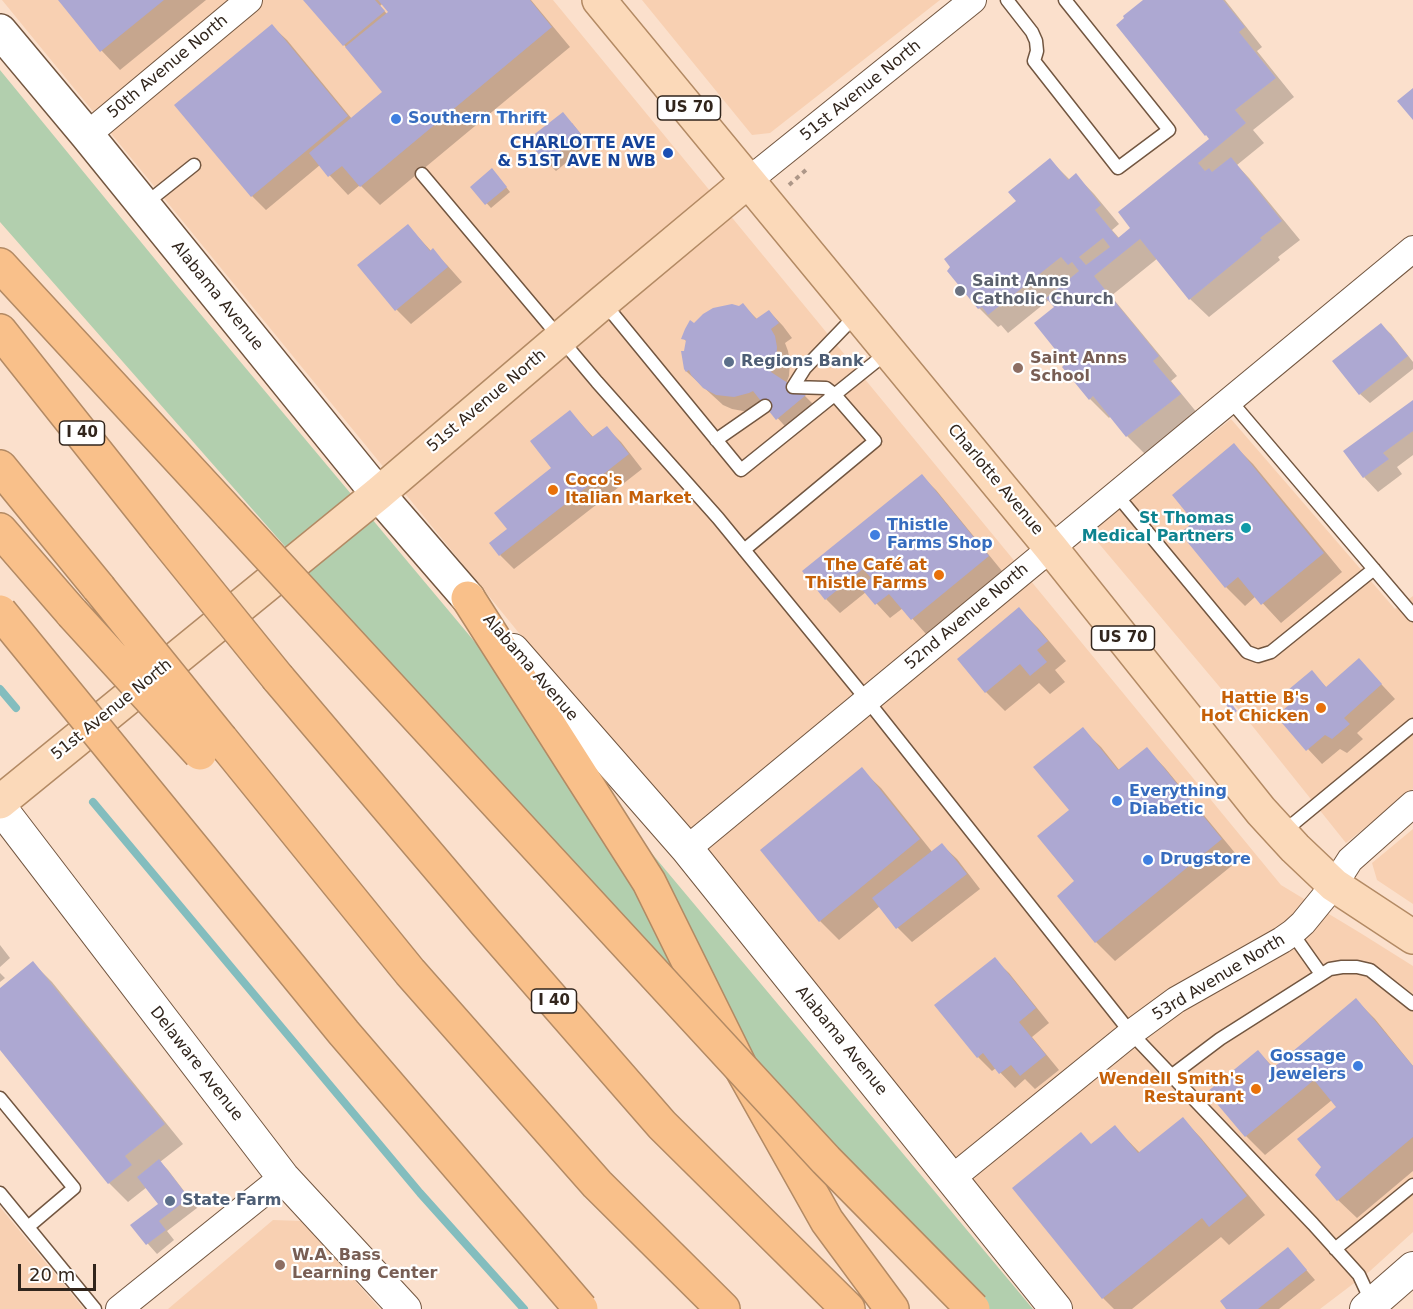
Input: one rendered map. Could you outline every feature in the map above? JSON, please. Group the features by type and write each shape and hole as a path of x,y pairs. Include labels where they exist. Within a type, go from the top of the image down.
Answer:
{"highway":[{"path":"0,265 826,1160 973,1309"},
{"name":"I 40","path":"0,331 278,678 478,914 662,1125 848,1309"},
{"path":"0,467 99,588 210,746"},
{"path":"0,530 72,613 210,746 597,1184 723,1309"},
{"path":"468,598 649,882 741,1068 827,1221 892,1309"},
{"path":"0,612 344,1033 581,1309"}],"main road":[{"name":"Charlotte Avenue","path":"599,0 889,351 1281,833 1334,885 1413,937"},
{"name":"Alabama Avenue","path":"0,31 378,494 468,598"},
{"name":"51st Avenue North","path":"0,802 378,494 748,181"}],"street":[{"name":"50th Avenue North","path":"87,135 249,0"},
{"name":"51st Avenue North","path":"748,181 973,0"},
{"name":"52nd Avenue North","path":"687,849 1229,399 1409,261"},
{"name":"Alabama Avenue","path":"468,598 687,849 1056,1309"},
{"name":"53rd Avenue North","path":"951,1179 1131,1033 1176,1000 1292,933 1334,885 1350,860 1413,804"},
{"name":"Delaware Avenue","path":"0,807 284,1177 405,1309"},
{"path":"119,1309 284,1177"},
{"path":"1371,1308 1413,1268"}],"lane":[{"path":"1007,0 1032,32 1036,41 1037,51 1034,61 1118,168 1169,130 1065,0"},
{"path":"143,205 194,165"},
{"path":"422,174 560,339 718,518 867,700 1131,1033 1359,1275 1371,1308"},
{"path":"603,302 741,470 889,351"},
{"path":"744,550 875,441 835,394 826,388 793,387 805,368 857,313"},
{"path":"1229,399 1413,615"},
{"path":"716,440 765,406"},
{"path":"1116,494 1247,652 1258,656 1271,652 1374,569"},
{"path":"1281,833 1413,725"},
{"path":"1292,933 1321,974"},
{"path":"1171,1076 1220,1039 1330,969 1342,966 1370,970 1413,1005"},
{"path":"0,1098 74,1188 28,1227"},
{"path":"1335,1249 1413,1185"},
{"path":"0,1193 96,1309"}],"shaded area":[{"path":"2,0 553,0 1281,885 1413,966 1413,1232 1370,1271 1320,1309 1071,1309"},
{"path":"642,0 940,0 770,133 752,135"},
{"path":"1231,419 1395,609 1413,596 1413,789 1346,843 1250,723 1090,533"},
{"path":"1413,829 1413,904 1377,880 1372,863"},
{"path":"0,1207 84,1309 0,1309"},
{"name":"W.A. Bass Learning Center","path":"273,1220 302,1221 380,1309 168,1309"}],"green space":[{"path":"0,70 177,286 1033,1309 955,1309 0,222"}],"building":[{"path":"58,0 164,0 100,52"},
{"path":"303,0 375,0 385,11 343,46"},
{"name":"Southern Thrift","path":"378,0 530,0 552,27 360,187 342,166 328,177 309,153 382,92 345,47 388,12"},
{"path":"1143,0 1223,0 1245,27 1239,32 1276,78 1235,110 1246,123 1198,163 1205,171 1209,168 1212,172 1231,157 1282,221 1189,300 1140,239 1094,276 1159,356 1153,361 1181,394 1126,437 1093,396 1089,400 1062,367 1066,363 1034,323 1054,307 1046,298 1079,271 1072,262 1068,265 1061,257 988,315 982,307 978,309 947,271 950,267 944,259 1016,201 1008,192 1050,158 1068,180 1076,173 1101,205 1095,210 1118,238 1130,228 1118,212 1209,139 1116,25 1124,18 1123,16","holes":["1103,238 1110,247 1086,265 1079,257"]},
{"path":"272,24 348,116 251,197 174,105"},
{"path":"1413,88 1413,120 1397,101"},
{"path":"563,112 581,134 546,163 527,140"},
{"path":"492,168 507,187 485,205 470,187"},
{"path":"408,224 430,251 433,248 448,267 395,311 357,265"},
{"name":"Regions Bank","path":"743,303 756,319 769,310 779,323 771,329 777,347 776,361 771,372 806,395 776,420 753,391 734,397 716,395 703,388 689,370 686,372 684,369 681,351 684,351 686,340 681,339 690,320 694,323 713,308 732,304 739,306"},
{"path":"1381,323 1408,356 1359,395 1332,361"},
{"path":"1413,400 1413,431 1383,453 1389,459 1363,478 1343,451"},
{"name":"Coco's Italian Market","path":"570,410 592,437 607,426 629,454 499,556 489,543 507,529 494,513 551,468 530,441"},
{"name":"St Thomas Medical Partners","path":"1234,443 1324,553 1261,605 1238,577 1225,588 1180,533 1194,522 1172,495"},
{"path":"922,474 989,556 911,620 889,594 875,605 860,587 871,578 863,569 825,600 802,571"},
{"path":"1019,607 1048,641 1037,650 1047,662 1030,676 1020,664 985,693 957,659"},
{"name":"Hattie B's Hot Chicken","path":"1359,658 1382,684 1344,718 1350,724 1332,739 1325,735 1306,751 1276,716 1296,699 1288,690 1312,670 1326,687"},
{"path":"1228,699 1237,711 1233,714 1224,702"},
{"path":"1083,727 1118,770 1147,747 1222,839 1095,943 1057,896 1074,881 1037,836 1069,810 1033,767"},
{"path":"862,767 920,839 819,922 760,850"},
{"path":"942,843 967,874 896,929 872,898"},
{"path":"995,957 1036,1008 1019,1022 1046,1055 1020,1076 1011,1065 999,1074 983,1053 977,1058 934,1005"},
{"path":"33,961 165,1124 125,1156 132,1165 108,1184 0,1050 0,988"},
{"path":"1356,998 1413,1066 1413,1137 1337,1201 1315,1175 1321,1167 1297,1139 1336,1107 1314,1080 1245,1137 1207,1092 1258,1050 1273,1068"},
{"path":"1183,1117 1247,1196 1209,1227 1202,1218 1102,1299 1012,1188 1081,1132 1091,1144 1115,1125 1138,1153"},
{"name":"State Farm","path":"159,1159 189,1198 159,1221 166,1230 146,1245 130,1225 158,1204 137,1177"},
{"path":"1288,1247 1307,1270 1258,1309 1226,1309 1220,1301"}],"waterway":[{"path":"0,689 16,708"},
{"path":"93,802 420,1193 524,1309"}],"place":[{"name":"Southern Thrift","path":"396,119"},
{"name":"CHARLOTTE AVE & 51ST AVE N WB","path":"668,153"},
{"name":"Saint Anns Catholic Church","path":"960,291"},
{"name":"Regions Bank","path":"729,362"},
{"name":"Saint Anns School","path":"1018,368"},
{"name":"Coco's Italian Market","path":"553,490"},
{"name":"St Thomas Medical Partners","path":"1246,528"},
{"name":"Thistle Farms Shop","path":"875,535"},
{"name":"The Café at Thistle Farms","path":"939,575"},
{"name":"Hattie B's Hot Chicken","path":"1321,708"},
{"name":"Everything Diabetic","path":"1117,801"},
{"name":"Drugstore","path":"1148,860"},
{"name":"Gossage Jewelers","path":"1358,1066"},
{"name":"Wendell Smith's Restaurant","path":"1256,1089"},
{"name":"State Farm","path":"170,1201"},
{"name":"W.A. Bass Learning Center","path":"280,1265"}]}
